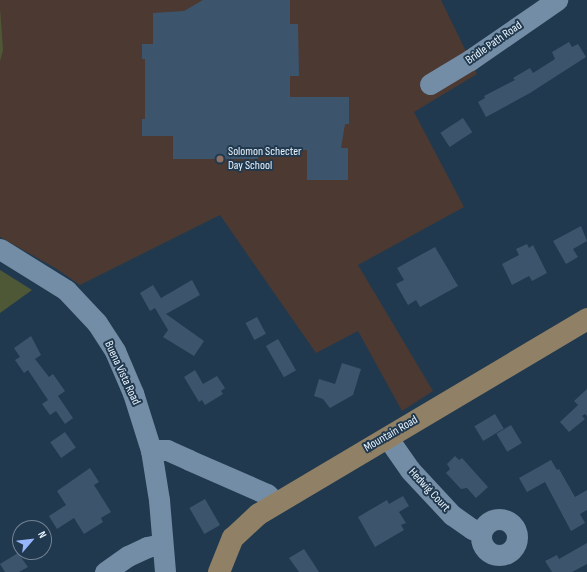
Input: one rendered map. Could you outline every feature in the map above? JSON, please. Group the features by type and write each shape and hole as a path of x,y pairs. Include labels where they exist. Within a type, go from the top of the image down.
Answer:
{"main road":[{"name":"Mountain Road","path":"219,572 233,538 248,522 276,503 386,437 587,319"}],"street":[{"name":"Bridle Path Road","path":"430,84 470,60 557,0"},
{"name":"Buena Vista Road","path":"0,250 66,290 97,323 124,369 140,411 151,450 159,500 165,572"},
{"name":"Hedwig Court","path":"386,437 410,470 452,515 472,529 481,532"},
{"path":"151,450 167,450 267,494 276,503"},
{"path":"105,572 128,556 147,547 162,544"}],"shaded area":[{"name":"Solomon Schecter Day School","path":"0,0 441,0 477,74 414,112 464,207 358,265 433,391 402,411 358,331 316,353 220,215 80,285 57,269 0,237"}],"green space":[{"path":"0,8 3,50 0,61"},
{"path":"0,270 32,290 0,313"}],"building":[{"path":"203,0 290,0 290,24 298,24 299,76 290,76 290,97 349,97 349,124 345,124 341,148 348,148 348,180 307,180 307,150 258,149 258,159 173,159 173,136 142,136 142,119 145,119 145,59 142,59 142,44 153,44 153,13 184,11"},
{"path":"569,42 572,47 578,44 586,57 530,93 486,117 478,102 485,98 484,96 515,80 513,78 530,68 533,73 555,59 552,52"},
{"path":"463,118 472,132 450,147 440,133"},
{"path":"581,226 587,241 573,249 578,257 566,264 553,241"},
{"path":"527,244 529,248 533,245 547,273 532,281 529,276 512,285 502,264 519,255 516,249"},
{"path":"435,247 458,286 420,307 416,300 408,305 396,284 404,280 397,268"},
{"path":"192,280 200,295 166,314 204,341 194,356 163,337 168,330 155,308 150,311 140,293 153,285 161,298"},
{"path":"257,317 266,334 254,340 246,323"},
{"path":"31,336 41,355 35,359 49,377 53,374 65,391 58,396 73,418 65,424 56,411 50,415 42,404 48,400 28,370 24,373 15,360 20,357 14,348"},
{"path":"278,339 296,370 284,377 266,346"},
{"path":"342,363 361,369 353,395 330,408 323,399 314,396 319,379 335,384"},
{"path":"195,370 203,384 217,376 225,388 221,391 223,394 205,405 202,400 199,402 184,377"},
{"path":"587,389 587,416 585,414 582,416 585,419 569,432 560,422 578,405 574,401"},
{"path":"495,414 504,429 483,441 474,426"},
{"path":"511,425 522,443 507,452 496,434"},
{"path":"65,432 76,448 61,458 50,442"},
{"path":"455,456 459,460 462,458 488,487 476,498 467,488 461,489 446,473 450,469 447,464"},
{"path":"551,460 557,470 559,469 575,497 587,490 587,510 580,514 585,523 571,531 545,482 527,492 519,478"},
{"path":"90,468 99,482 94,485 111,512 101,518 103,522 84,534 74,518 57,529 49,516 66,505 57,491"},
{"path":"403,496 409,506 399,512 406,523 401,525 404,530 375,547 358,517 387,500 389,504"},
{"path":"205,499 220,525 204,534 189,508"},
{"path":"587,543 587,564 572,572 552,572 545,561 557,555 559,559"},
{"path":"304,549 319,572 299,572 289,558"},
{"path":"12,557 12,560 23,560 28,567 19,572 5,572 0,564"}],"place":[{"name":"Solomon Schecter Day School","path":"220,159"}]}
